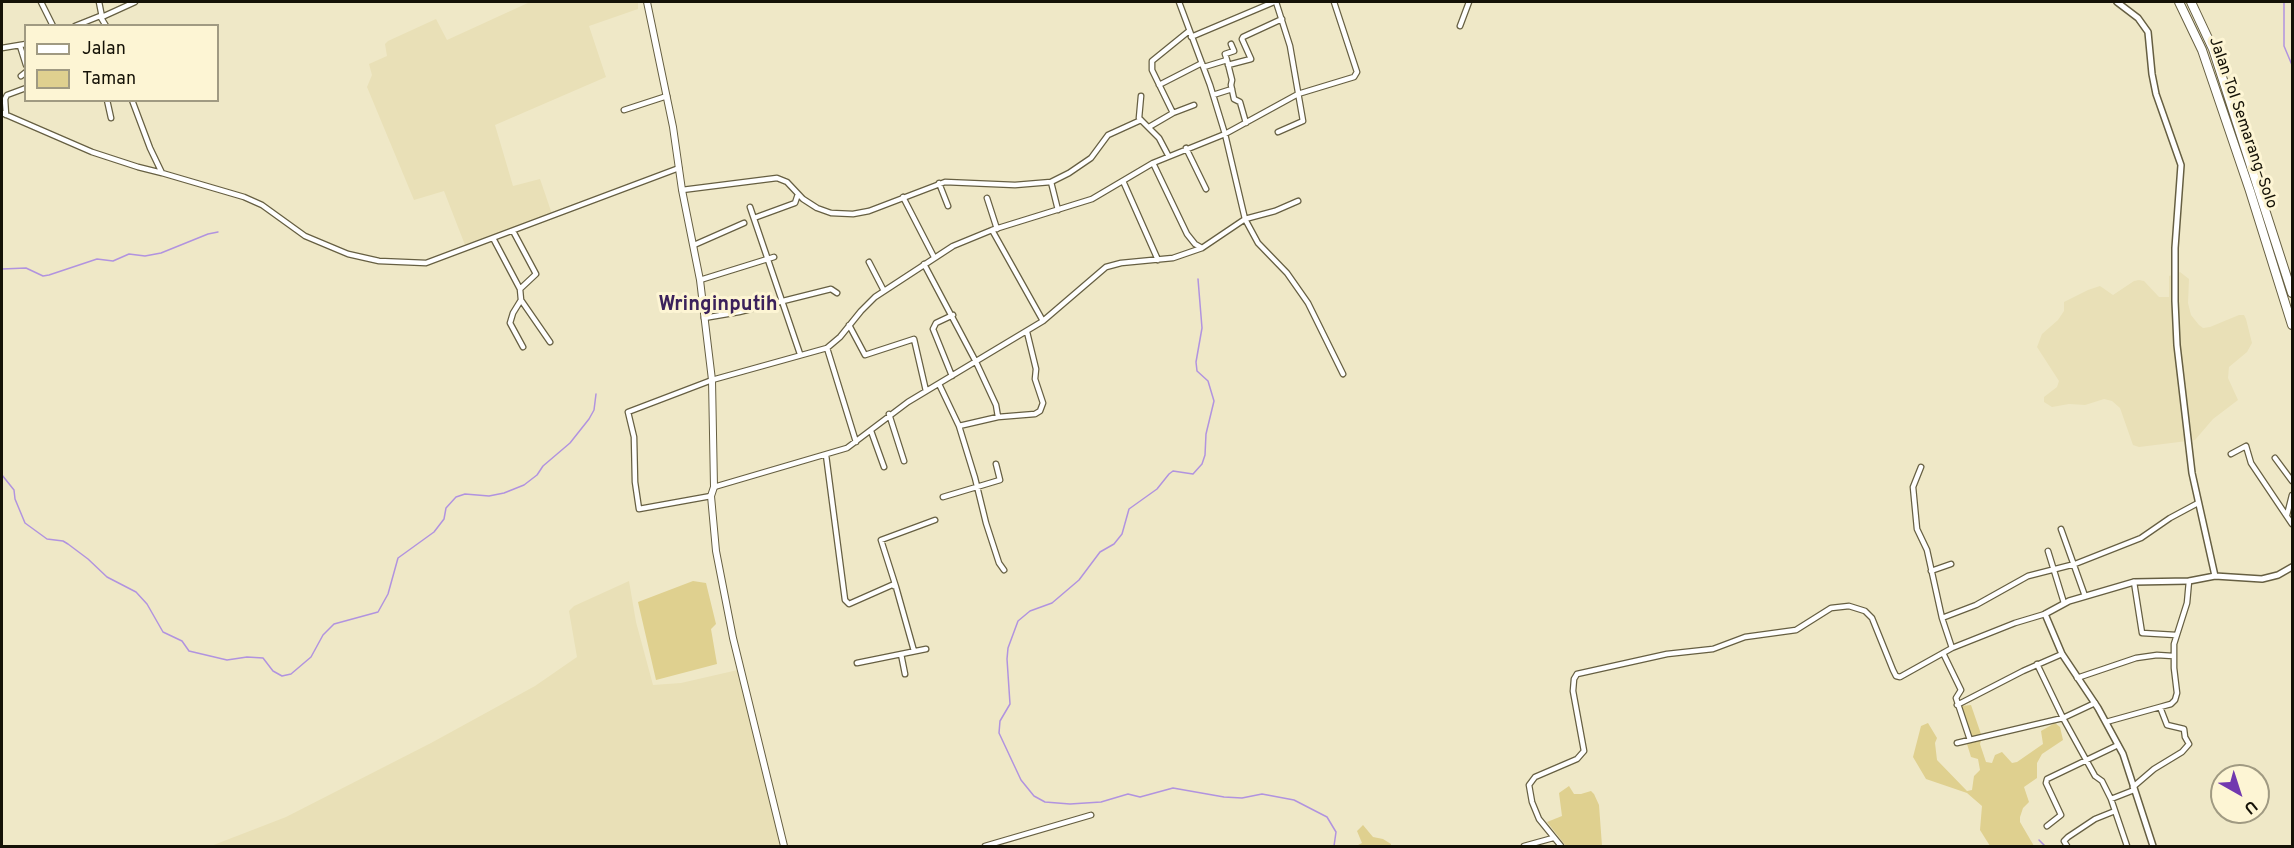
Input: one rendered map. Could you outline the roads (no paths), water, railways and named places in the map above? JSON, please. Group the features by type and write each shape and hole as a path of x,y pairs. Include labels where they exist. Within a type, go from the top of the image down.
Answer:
{"highway":[{"name":"Jalan Tol Semarang–Solo","path":"2179,2 2202,50 2292,325"},
{"name":"Jalan Tol Semarang–Solo","path":"2191,2 2216,58 2292,293"}],"main road":[{"path":"647,2 667,96 682,190 700,280 712,380 714,487 711,496 716,550 733,638 784,846"}],"street":[{"path":"41,2 52,24"},
{"path":"99,2 105,24"},
{"path":"81,24 135,2"},
{"path":"1179,2 1203,65 1225,134 1245,219 1258,243 1282,266 1308,303 1343,374"},
{"path":"1191,38 1275,2 1290,46 1303,121 1278,132"},
{"path":"711,496 639,509 635,482 634,437 628,412 712,380 827,348 840,337 868,303 934,257 962,242 1092,199 1153,163 1225,134 1298,94 1357,74 1334,2"},
{"path":"1460,26 1469,2"},
{"path":"2117,2 2138,18 2148,32 2156,94 2181,165 2175,248 2175,301 2186,423 2198,503 2215,576"},
{"path":"1159,85 1203,65 1251,59 1243,37 1282,19"},
{"path":"1173,113 1152,70 1152,61 1189,32"},
{"path":"1231,44 1234,51 1225,54 1234,99 1240,102 1246,123"},
{"path":"2,48 22,45"},
{"path":"24,89 7,95 4,114 92,152 244,197 262,206 305,236 348,254 379,261 426,262 679,168"},
{"path":"1213,95 1232,89"},
{"path":"624,110 667,96"},
{"path":"1141,96 1139,116 1159,138 1167,156"},
{"path":"107,102 111,117"},
{"path":"133,102 162,173"},
{"path":"1149,127 1173,113 1194,105"},
{"path":"682,190 772,177 783,179 817,208 842,214 869,211 939,183 957,181 1015,185 1051,182 1091,158 1108,135 1141,120"},
{"path":"1186,148 1206,189"},
{"path":"1153,163 1186,234 1202,248"},
{"path":"1123,181 1158,260"},
{"path":"1051,182 1058,210"},
{"path":"939,183 948,206"},
{"path":"754,218 795,202 798,194"},
{"path":"903,197 934,257"},
{"path":"987,198 995,230 1044,321"},
{"path":"714,487 847,448 871,431 889,414 1044,321 1106,267 1121,263 1173,258 1202,248 1245,219 1275,211 1298,201"},
{"path":"750,207 800,354"},
{"path":"694,245 744,223"},
{"path":"513,231 536,274 520,289"},
{"path":"493,238 520,289 521,300 550,342"},
{"path":"700,280 774,257"},
{"path":"869,262 884,291"},
{"path":"924,264 976,362 996,405 998,417"},
{"path":"704,318 831,289 837,293"},
{"path":"521,300 510,323 523,347"},
{"path":"952,376 933,329 936,323 953,315"},
{"path":"849,325 865,355 914,339 926,391"},
{"path":"959,426 998,417 1035,414 1040,411 1043,404 1035,380 1036,369 1027,332"},
{"path":"827,348 856,442"},
{"path":"939,384 959,426 978,487 986,523 999,563 1004,570"},
{"path":"889,414 904,461"},
{"path":"871,431 884,467"},
{"path":"2232,454 2246,446 2251,463 2288,514 2292,524"},
{"path":"826,455 845,600 849,604 892,585 896,587"},
{"path":"2275,458 2292,481"},
{"path":"943,496 1001,482 996,464"},
{"path":"1921,467 1914,481 1913,508 1917,529 1927,550 1942,618 1952,648"},
{"path":"2288,514 2292,495"},
{"path":"1942,618 1976,604 2028,576 2075,564 2141,538 2198,503"},
{"path":"914,651 881,540 935,520"},
{"path":"2061,529 2085,596"},
{"path":"2048,551 2064,603"},
{"path":"1931,571 1951,564"},
{"path":"1561,846 1537,814 1532,802 1529,783 1541,774 1578,758 1584,751 1573,691 1577,674 1667,654 1713,649 1745,637 1796,630 1831,608 1841,606 1856,607 1870,615 1893,670 1898,677 1901,677 1952,648 2015,623 2045,614 2064,603 2134,582 2189,581 2215,576 2262,579 2278,575 2292,567"},
{"path":"2106,722 2160,708 2175,700 2177,693 2173,656 2176,635 2187,603 2189,581"},
{"path":"2134,582 2142,633 2176,635"},
{"path":"2045,614 2061,654 2096,703 2118,745 2153,846"},
{"path":"857,663 926,649"},
{"path":"1943,653 1961,690 1956,698 1957,705 1970,740"},
{"path":"901,654 905,674"},
{"path":"1957,705 2061,654"},
{"path":"2077,678 2136,658 2157,655 2173,656"},
{"path":"2037,664 2063,718 2111,799 2127,846"},
{"path":"1956,743 2063,718 2096,703"},
{"path":"2111,799 2134,789 2154,769 2182,753 2189,744 2184,729 2168,724 2160,708"},
{"path":"2047,826 2061,815 2046,780 2118,745"},
{"path":"2067,846 2064,841 2068,837 2095,819 2115,811"},
{"path":"985,846 1091,815"},
{"path":"1524,846 1553,838"}],"waterway":[{"path":"2284,2 2284,46 2292,65"},
{"path":"2,269 26,268 43,276 49,275 97,259 113,261 129,254 145,256 161,253 218,232"},
{"path":"1198,279 1202,328 1196,362 1197,371 1208,381 1214,401 1202,464 1193,474 1173,471 1169,474 1157,489 1129,509 1122,534 1114,544 1100,552 1079,580 1052,603 1030,611 1018,621 1008,648 1010,704 1000,721 999,733 1021,780 1034,796 1045,802 1070,804 1101,802 1128,794 1140,797 1173,788 1224,797 1242,798 1262,794 1294,800 1327,817 1336,832 1334,846"},
{"path":"2,475 14,490 15,499 25,523 47,539 68,544 107,577 136,592 147,604 163,632 182,641 189,651 227,660 247,657 263,658 273,671 282,676 291,674 311,657 323,635 334,624 378,612 388,594 398,558 434,532 444,519 446,508 456,497 465,494 489,496 504,493 524,485 537,475 543,466 570,443 589,419 594,410 596,394"},
{"path":"2039,840 2045,846"}],"district":[{"name":"Wringinputih","path":"718,306"}]}
